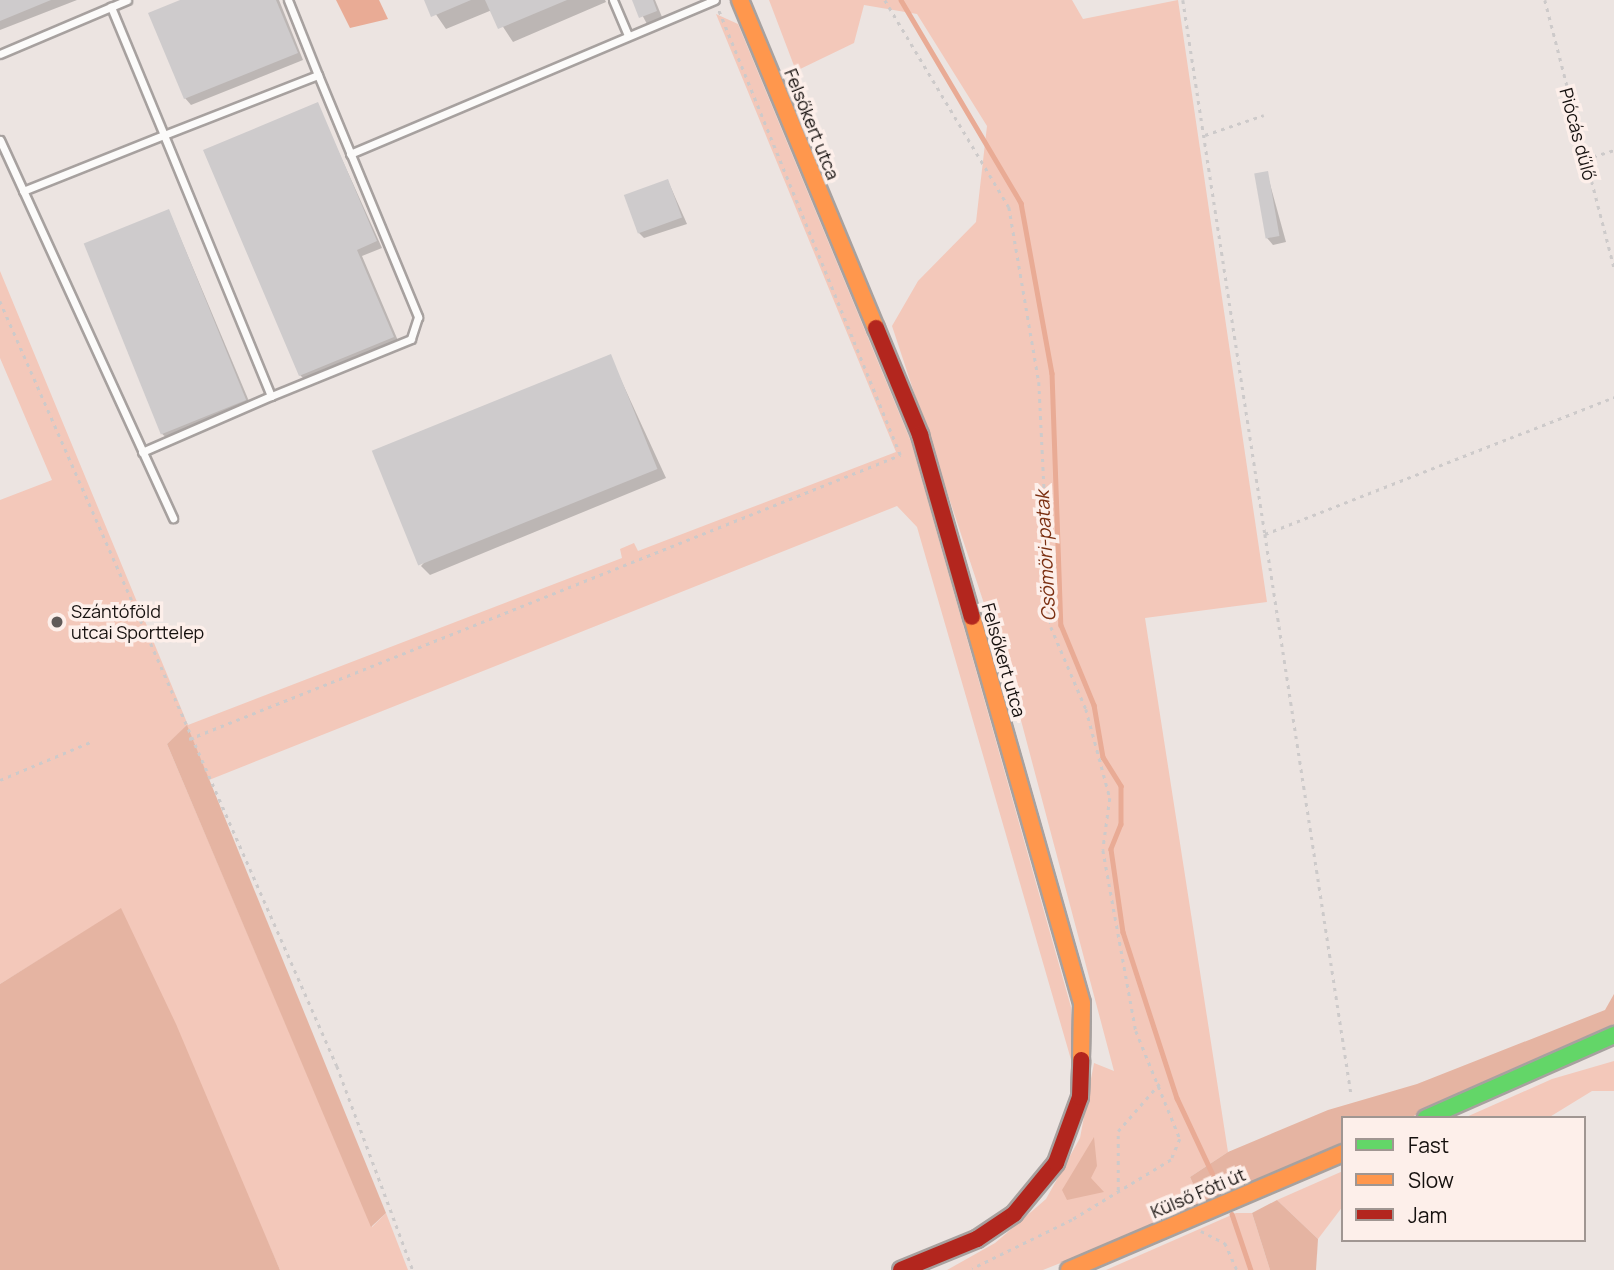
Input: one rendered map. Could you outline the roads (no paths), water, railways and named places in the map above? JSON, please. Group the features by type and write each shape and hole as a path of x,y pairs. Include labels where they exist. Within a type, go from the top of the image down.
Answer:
{"street":[{"name":"Felsőkert utca","path":"740,0 919,435 1082,1003 1080,1097 1056,1163 1014,1214 977,1239 901,1270"},
{"path":"1431,1116 1614,1035"},
{"path":"1557,1062 1614,1049"},
{"name":"Külső Fóti út","path":"1069,1270 1341,1154"}],"lane":[{"path":"0,54 127,0"},
{"path":"142,452 411,338 416,328 418,317 288,0"},
{"path":"613,0 628,36"},
{"path":"350,154 715,0"},
{"path":"111,7 271,396"},
{"path":"23,191 318,75"},
{"path":"0,140 173,518"}],"waterway":[{"name":"Csömöri-patak","path":"901,0 1021,203 1052,373 1061,625 1094,705 1103,757 1121,786 1121,824 1111,849 1123,932 1177,1098 1223,1196"},
{"name":"Csömöri-patak","path":"1232,1214 1251,1270"}],"place":[{"name":"Szántóföld utcai Sporttelep","path":"57,622"}]}
